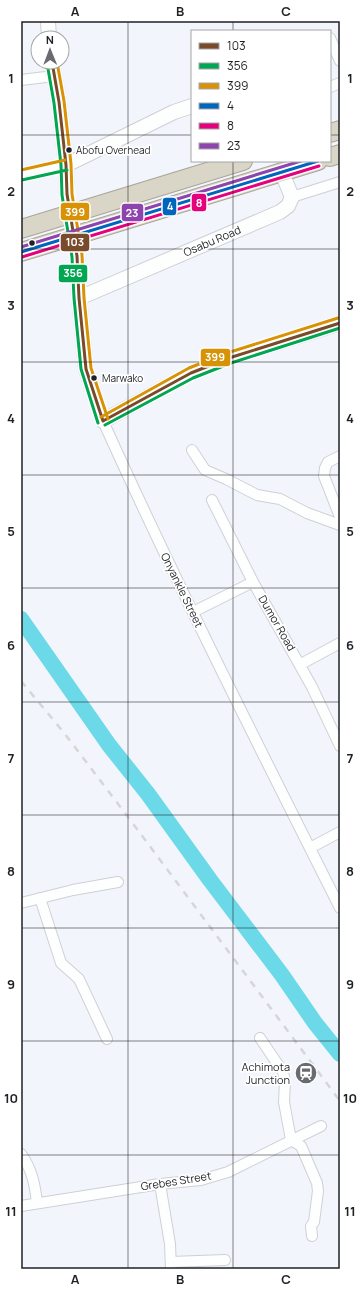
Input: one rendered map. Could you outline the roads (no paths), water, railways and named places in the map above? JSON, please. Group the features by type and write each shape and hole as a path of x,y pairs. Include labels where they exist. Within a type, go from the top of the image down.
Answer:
{"highway":[{"path":"21,229 241,162"},
{"path":"21,252 315,162"}],"street":[{"path":"331,40 340,60"},
{"path":"53,70 59,102 66,165 67,194"},
{"path":"21,80 54,76"},
{"path":"21,175 66,165 174,112 191,106"},
{"path":"282,173 292,197 340,182"},
{"name":"Osabu Road","path":"79,298 280,212 288,206 292,197"},
{"name":"Onyankle Street","path":"77,256 79,298 86,369 103,421 193,612 340,908"},
{"path":"103,421 191,373 229,358 340,323"},
{"path":"192,450 205,470 257,495 280,499 307,513 340,525"},
{"path":"340,456 328,462 325,468 324,476 340,517"},
{"name":"Dumor Road","path":"212,500 254,582 312,687 340,746"},
{"path":"193,612 254,582"},
{"path":"300,664 340,643"},
{"path":"310,848 340,832"},
{"path":"21,902 73,890 118,882"},
{"path":"40,898 61,963 79,979 107,1039"},
{"path":"260,1038 283,1072 285,1082 284,1102 291,1140 301,1146 317,1183 318,1191 314,1222 311,1226 312,1236"},
{"name":"Grebes Street","path":"21,1206 160,1184 201,1180 228,1172 321,1126"},
{"path":"21,1154 34,1179 37,1203"},
{"path":"160,1184 170,1244 171,1266 225,1260"}],"waterway":[{"path":"21,619 109,745 148,794 210,880 282,975 315,1023 340,1054"}],"tunnel":[{"path":"67,194 77,256"}],"railway":[{"path":"21,681 65,734 340,1101"}],"place":[{"name":"Abofu Overhead","path":"69,150"},
{"name":"Marwako","path":"94,378"},
{"name":"Achimota Junction","path":"306,1073"}]}
